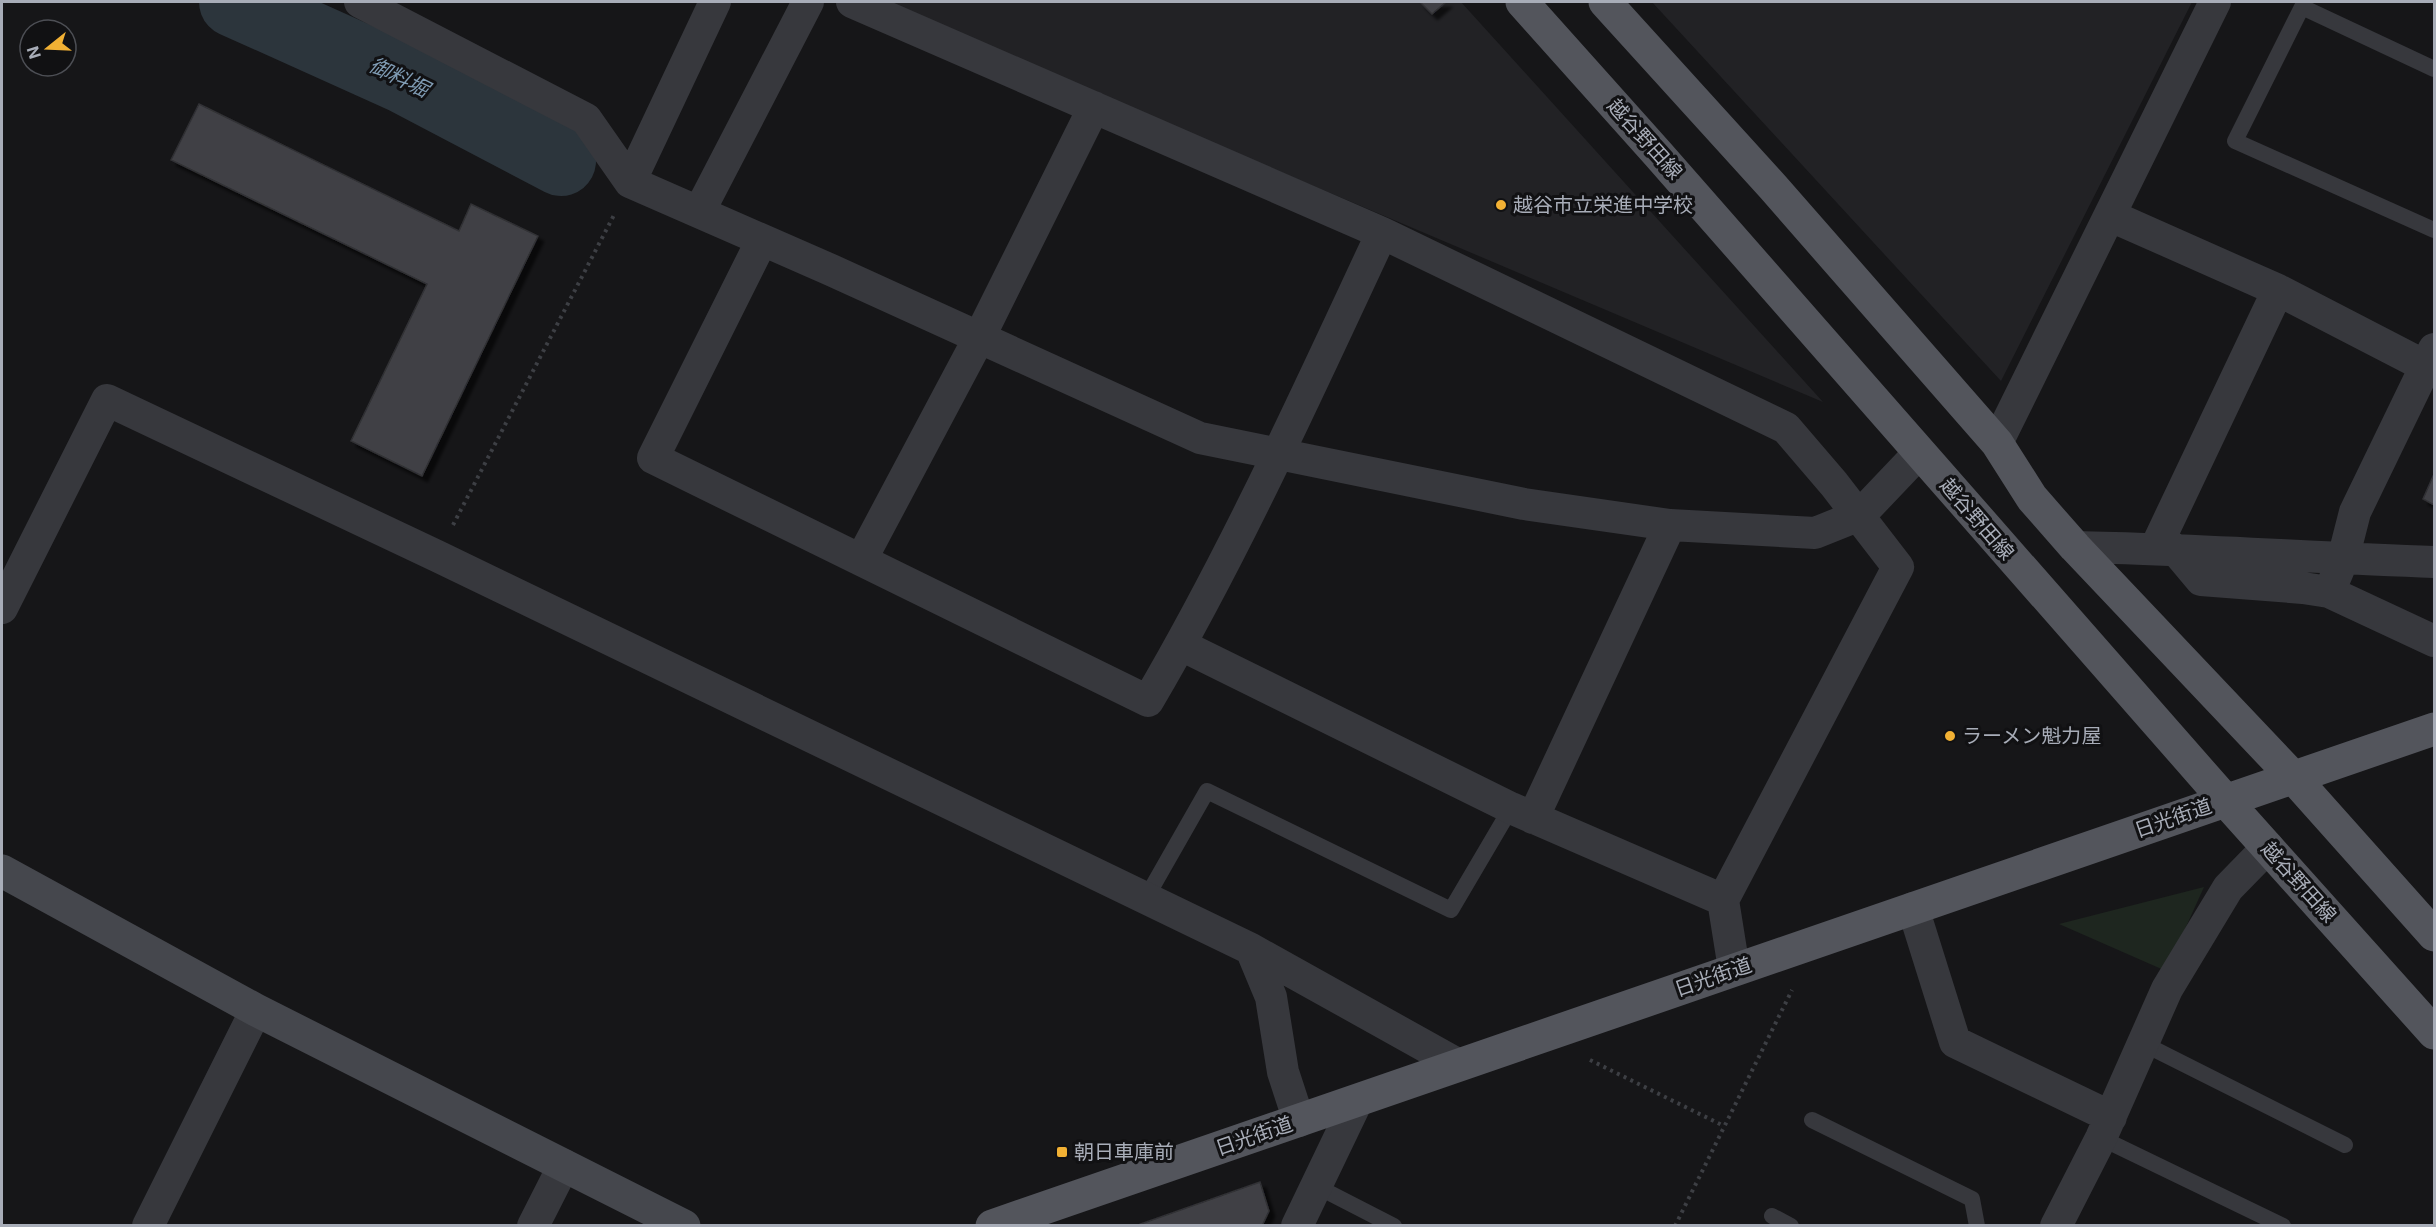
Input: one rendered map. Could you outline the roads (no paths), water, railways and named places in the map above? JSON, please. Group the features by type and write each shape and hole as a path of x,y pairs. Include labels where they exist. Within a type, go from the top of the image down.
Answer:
{"main road":[{"name":"越谷野田線","path":"1522,2 1674,171 2225,800 2434,1033"},
{"path":"1605,2 1773,187 1997,443 2032,498 2075,548 2293,777 2434,935"},
{"name":"日光街道","path":"992,1226 2434,729"}],"street":[{"path":"360,2 586,119 630,182 1200,438 1524,504 1670,525 1815,533 1860,516 1919,453"},
{"path":"630,182 715,2"},
{"path":"699,212 808,2"},
{"path":"1997,443 2216,2"},
{"path":"869,5 1094,107 1382,233 1786,428 1860,516 1899,567 1723,900 1734,969"},
{"path":"861,560 979,338 1094,107"},
{"path":"2111,216 2430,357 2355,512 2343,559 2329,592"},
{"path":"762,240 653,458 1148,701 1180,645 1278,454 1382,233"},
{"path":"2165,549 2278,290"},
{"path":"2,608 107,400 437,556 1251,949 1459,1065"},
{"path":"1522,813 1670,525"},
{"path":"2075,548 2165,549 2434,562"},
{"path":"2165,549 2201,580 2329,592 2434,641"},
{"path":"1180,645 1522,813 1723,900"},
{"path":"2056,1226 2106,1127 2168,990 2228,888 2268,847"},
{"path":"2,871 256,1010 684,1226"},
{"path":"1913,908 1954,1042 2106,1127"},
{"path":"1251,949 1271,997 1283,1072 1299,1121"},
{"path":"148,1226 256,1010"},
{"path":"1297,1226 1358,1101"},
{"path":"533,1226 564,1165"}],"lane":[{"path":"2434,69 2302,7 2235,141 2434,231"},
{"path":"1146,898 1207,791 1451,910 1522,813"},
{"path":"2144,1044 2345,1145"},
{"path":"1812,1120 1972,1199 1977,1226"},
{"path":"2106,1127 2283,1226"},
{"path":"1316,1186 1394,1226"},
{"path":"1772,1216 1791,1226"}],"waterway":[{"name":"御料堀","path":"234,2 403,78 561,161"}],"place":[{"name":"越谷市立栄進中学校","path":"1501,205"},
{"name":"ラーメン魁力屋","path":"1950,736"},
{"name":"朝日車庫前","path":"1062,1152"}]}
